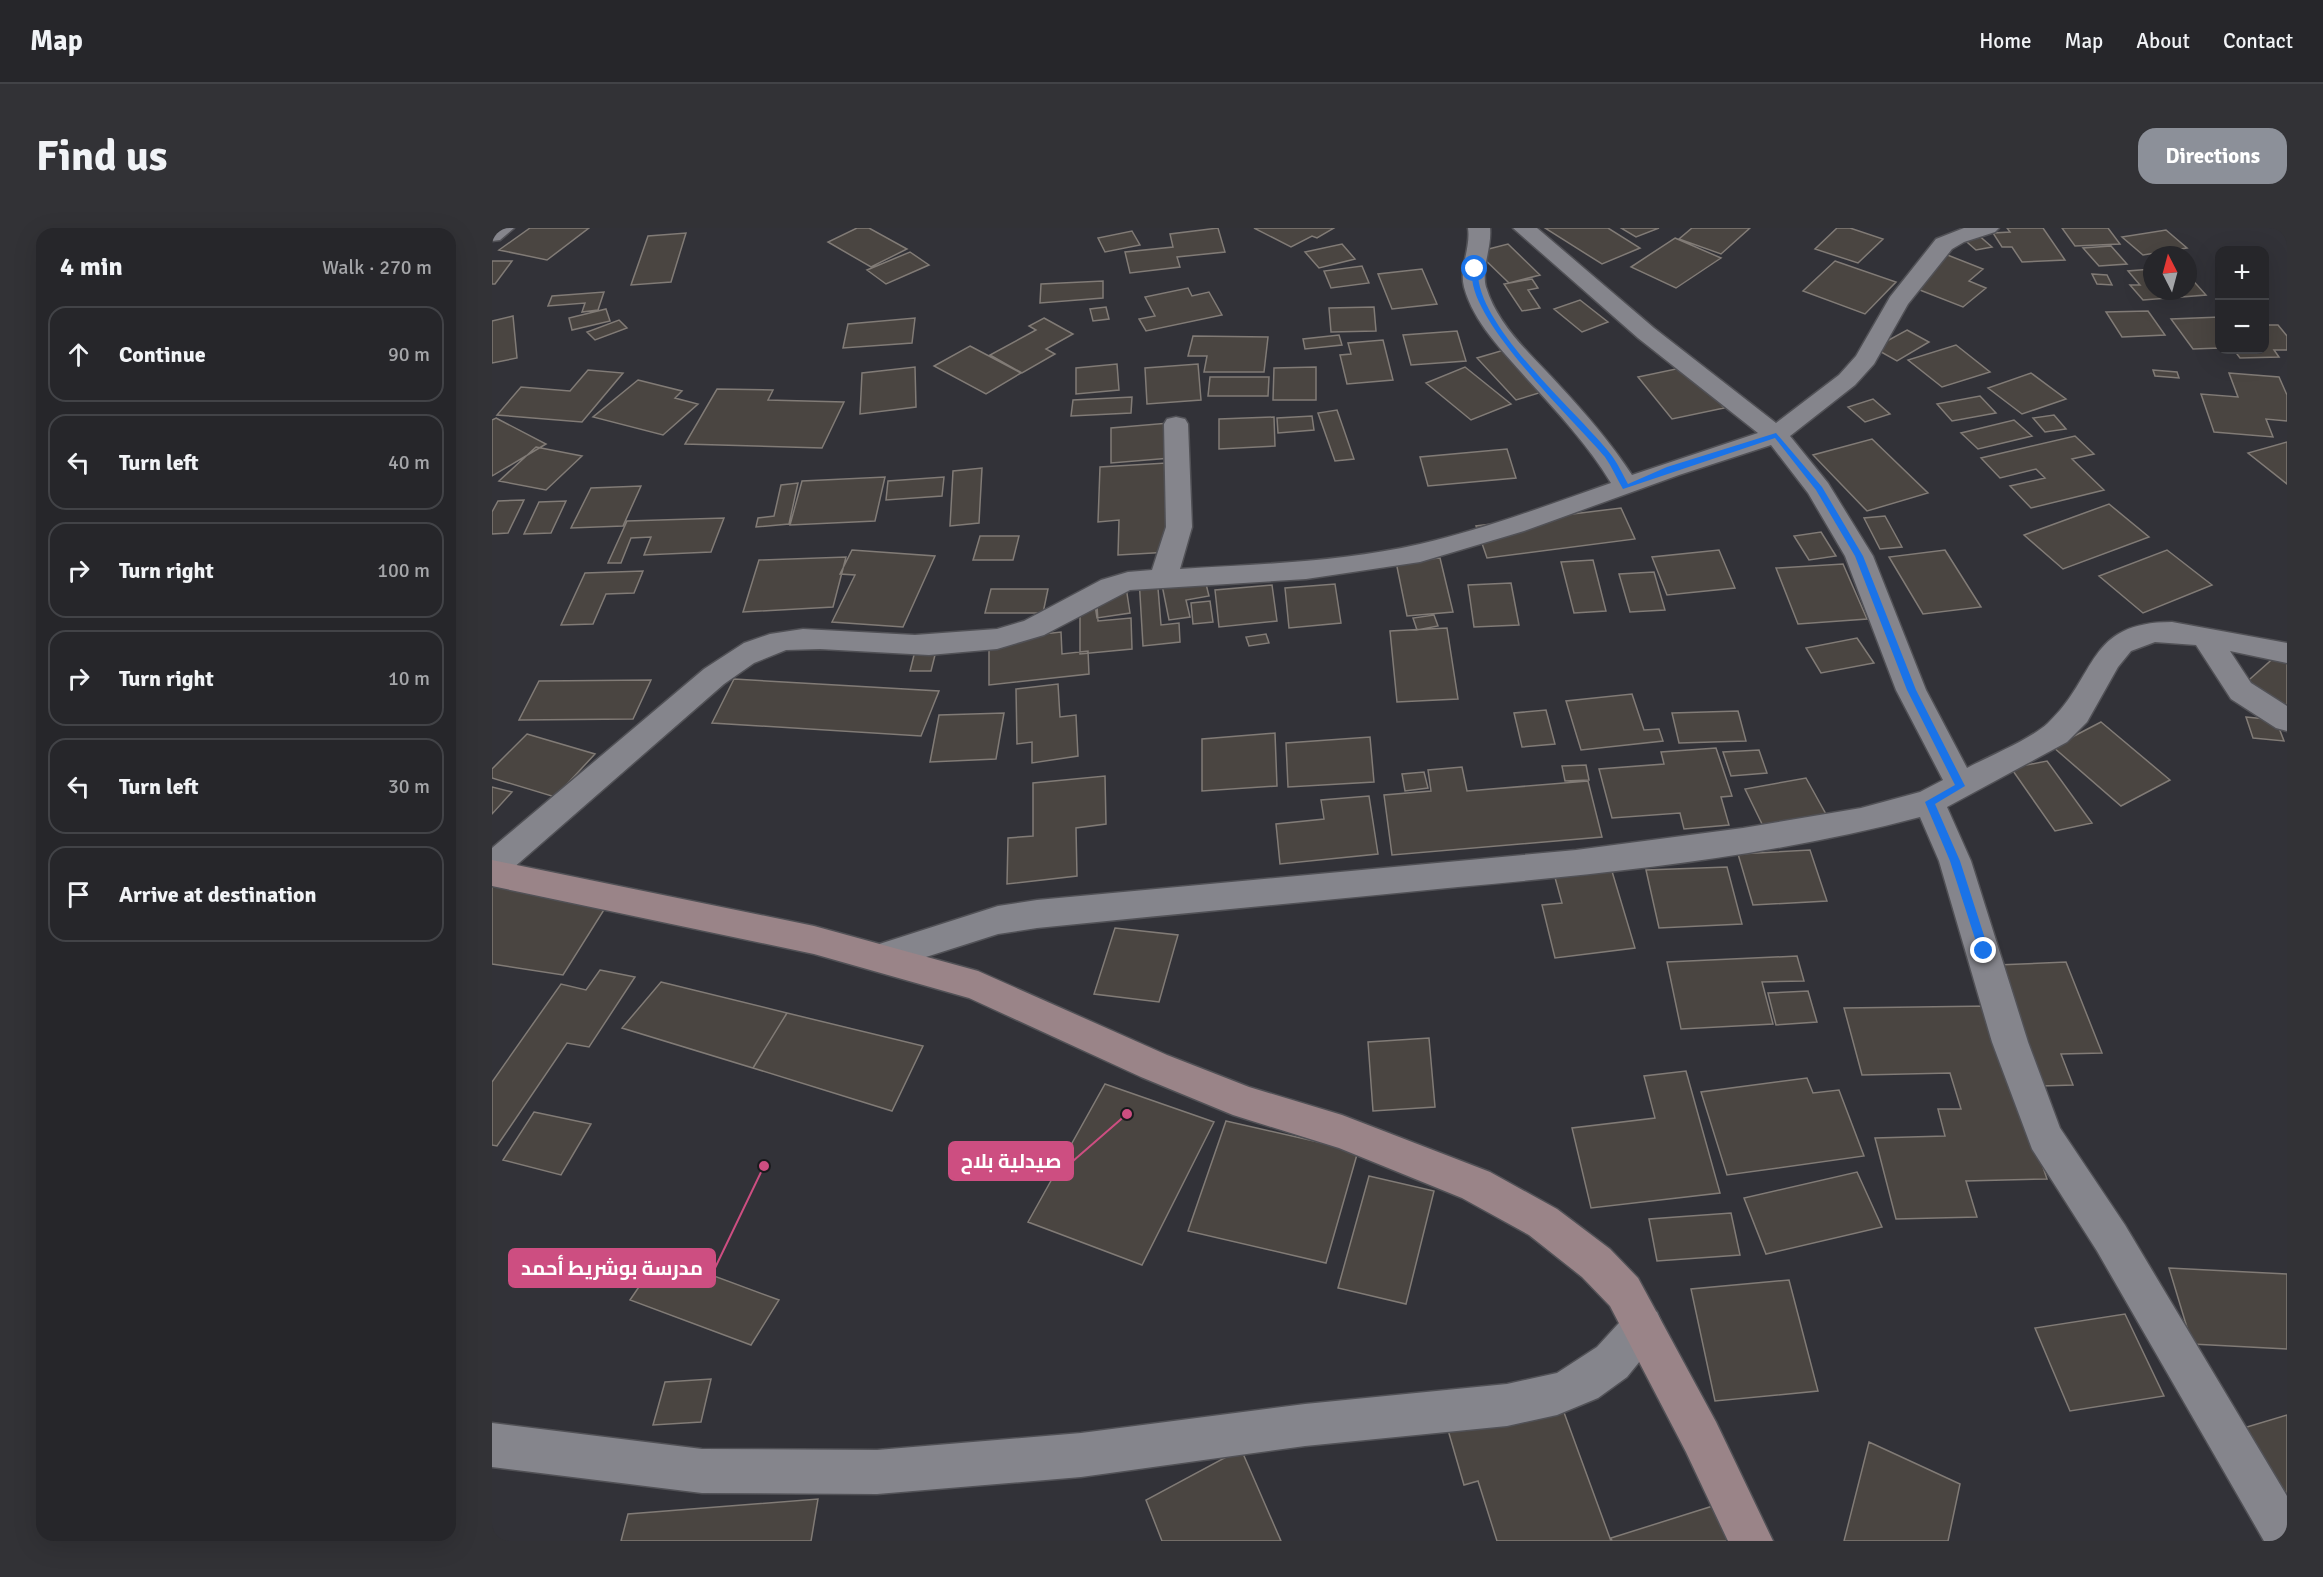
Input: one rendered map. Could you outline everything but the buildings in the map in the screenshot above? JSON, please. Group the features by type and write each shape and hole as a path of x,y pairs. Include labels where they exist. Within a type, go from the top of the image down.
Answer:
{"street":[{"path":"492,235 503,228"},
{"path":"1479,228 1482,239 1474,284 1479,298 1503,337 1610,458 1626,488"},
{"path":"1524,228 1561,256 1646,333 1776,435 1819,489 1859,556 1911,690 1945,794 1955,861 2010,1042 2045,1137 2110,1238 2287,1538"},
{"path":"492,867 630,746 731,664 754,650 787,640 814,639 909,645 996,639 1021,634 1045,625 1117,584 1163,578 1306,570 1419,553 1515,525 1626,488 1670,469 1776,435 1847,380 1866,359 1898,302 1944,244 1956,237 1988,228"},
{"path":"1163,578 1179,527 1176,424"},
{"path":"882,957 998,921 1037,914 1576,863 1743,841 1862,820 1945,794 2056,734 2076,714 2108,660 2121,644 2134,637 2155,632 2205,636 2287,653"},
{"path":"2205,636 2241,691 2287,720"},
{"path":"492,873 664,907 882,957 978,986 1184,1079 1246,1103 1342,1132 1476,1185 1543,1222 1596,1263 1624,1292 1701,1437 1751,1541"},
{"path":"492,1445 702,1471 877,1472 1081,1455 1305,1425 1507,1405 1557,1394 1583,1383 1611,1362 1642,1326"}],"place":[{"name":"صيدلية بلاح","path":"1127,1114"},
{"name":"مدرسة بوشريط أحمد","path":"764,1166"}],"route":[{"path":"1475,269 1474,284 1479,298 1503,337 1610,458 1626,488 1670,469 1776,435 1819,489 1859,556 1883,612 1911,690 1961,786 1929,802 1955,861 1984,951"}]}
